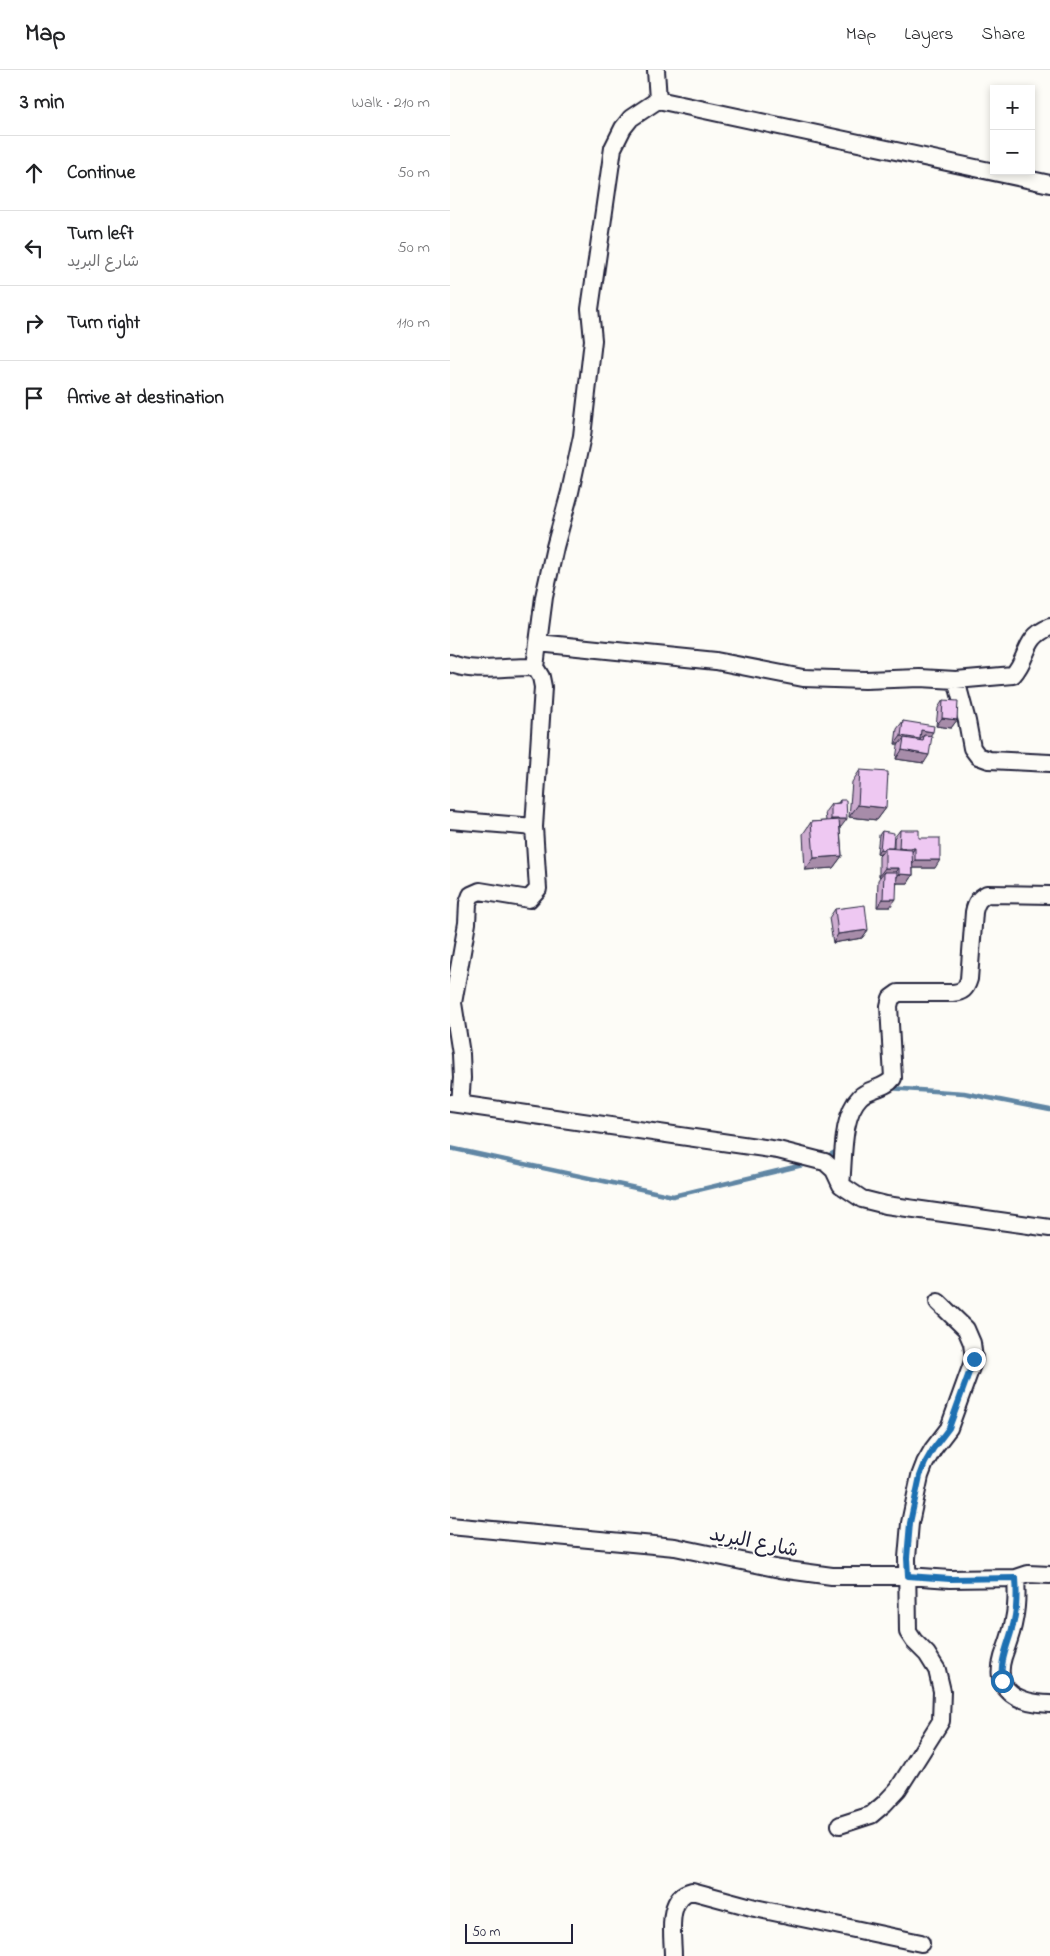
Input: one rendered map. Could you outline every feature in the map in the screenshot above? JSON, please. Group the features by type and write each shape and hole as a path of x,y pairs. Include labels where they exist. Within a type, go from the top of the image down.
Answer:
{"street":[{"path":"656,70 658,100"},
{"path":"1050,184 658,100 631,118 623,128 613,148 590,309 593,340 582,436 546,589 535,667 541,677 543,687 534,827 538,889 529,899 480,891 472,895 468,903 467,923 451,1003 461,1054 462,1078 455,1103 778,1150 825,1162 834,1170 842,1184 862,1199 886,1205 1050,1228"},
{"path":"538,643 716,661 803,678 865,680 920,678 956,680 1013,674 1020,667 1030,640 1040,631 1050,627"},
{"path":"450,663 457,666 491,669 514,666 535,667"},
{"path":"956,680 972,748 978,756 989,760 1050,763"},
{"path":"450,820 534,827"},
{"path":"842,1184 847,1120 851,1108 861,1096 889,1084 893,1078 889,1006 891,998 898,993 952,993 961,992 966,988 969,979 975,904 980,898 987,894 1050,895"},
{"path":"840,1825 871,1815 884,1804 898,1789 941,1721 942,1690 937,1670 927,1654 908,1632 907,1558 910,1523 920,1476 925,1463 949,1428 974,1359 972,1343 966,1329 938,1302"},
{"name":"شارع البريد","path":"450,1526 675,1547 780,1569 832,1576 908,1576 950,1579 1016,1578 1028,1574 1050,1574"},
{"path":"1016,1578 1017,1591 1014,1620 1002,1659 1002,1681 1014,1697 1029,1703 1050,1704"},
{"path":"674,1956 672,1912 682,1895 692,1891 756,1908 921,1943"}],"building":[{"path":"943,700 958,701 957,720 942,718"},
{"path":"903,721 934,726 933,732 921,730 920,739 901,736"},
{"path":"924,735 932,736 929,755 902,750 904,738 923,741"},
{"path":"860,770 888,772 886,808 858,805"},
{"path":"840,800 846,800 847,819 831,819 831,804 840,803"},
{"path":"839,820 842,856 814,858 811,822"},
{"path":"900,830 919,830 919,838 940,838 940,860 915,860 915,848 899,848"},
{"path":"882,831 894,833 893,848 880,849"},
{"path":"885,848 912,850 913,875 899,874 899,868 885,868"},
{"path":"884,872 897,872 896,899 883,899"},
{"path":"865,905 868,930 838,934 835,909"}],"waterway":[{"path":"888,1088 964,1093 1050,1110"},
{"path":"450,1148 673,1196 807,1164"},
{"path":"824,1158 839,1150"}],"route":[{"path":"974,1359 949,1428 933,1449 920,1476 910,1523 907,1558 908,1576 950,1579 1016,1578 1017,1591 1014,1620 1009,1642 1002,1659 1002,1681"}]}
